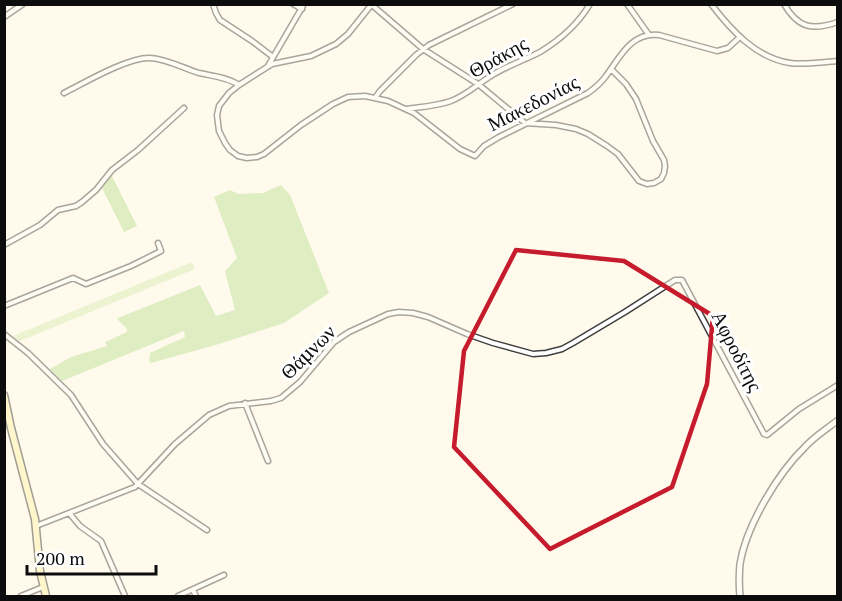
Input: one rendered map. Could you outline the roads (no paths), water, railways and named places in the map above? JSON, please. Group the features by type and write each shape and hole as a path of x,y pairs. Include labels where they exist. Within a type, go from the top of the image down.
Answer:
{"main road":[{"path":"4,395 36,526 46,597"}],"street":[{"path":"4,17 23,4"},
{"path":"213,4 216,14 223,22 273,57"},
{"path":"267,67 303,7 293,4"},
{"path":"375,98 423,49 513,4"},
{"name":"Θράκης","path":"406,109 450,102 462,96 497,72 557,41 584,14 590,4"},
{"path":"627,4 649,35 659,35 717,51 728,48 740,37"},
{"path":"711,4 740,37 765,55 780,61 800,64 837,61"},
{"path":"784,4 796,20 804,25 817,27 837,22"},
{"path":"372,5 423,49 478,84 525,123 563,126 588,134 615,152 639,181 647,184 657,182 664,173 663,158 653,141 636,99 626,84 611,69"},
{"name":"Μακεδονίας","path":"372,5 345,37 333,46 311,56 279,62 267,67 238,85 225,97 219,106 217,115 221,137 227,147 236,155 247,158 257,157 308,120 339,101 356,96 375,98 406,109 465,152 475,156 482,147 490,142 588,93 601,82 629,44 649,35"},
{"path":"64,93 130,61 150,58 227,79 238,85"},
{"path":"4,245 40,225 58,210 76,206 82,202 96,190 112,170 138,150 184,108"},
{"path":"4,306 73,278 86,284 113,273 161,251 158,243"},
{"name":"Θάμνων","path":"36,526 132,488 206,416 226,406 281,398 300,382 334,342 349,332 388,314 413,313 492,343 533,354 546,353 562,349 675,280 682,280"},
{"name":"Αφροδίτης","path":"682,280 764,434 766,435 799,409 837,385"},
{"path":"4,334 28,353 71,395 103,444 138,484 207,530"},
{"path":"245,403 268,461"},
{"path":"740,597 740,563 747,540 773,487 805,447 837,420"},
{"path":"70,514 80,526 101,541 125,597"},
{"path":"178,597 224,576"},
{"path":"21,597 43,587"},
{"path":"193,590 196,597"}]}
